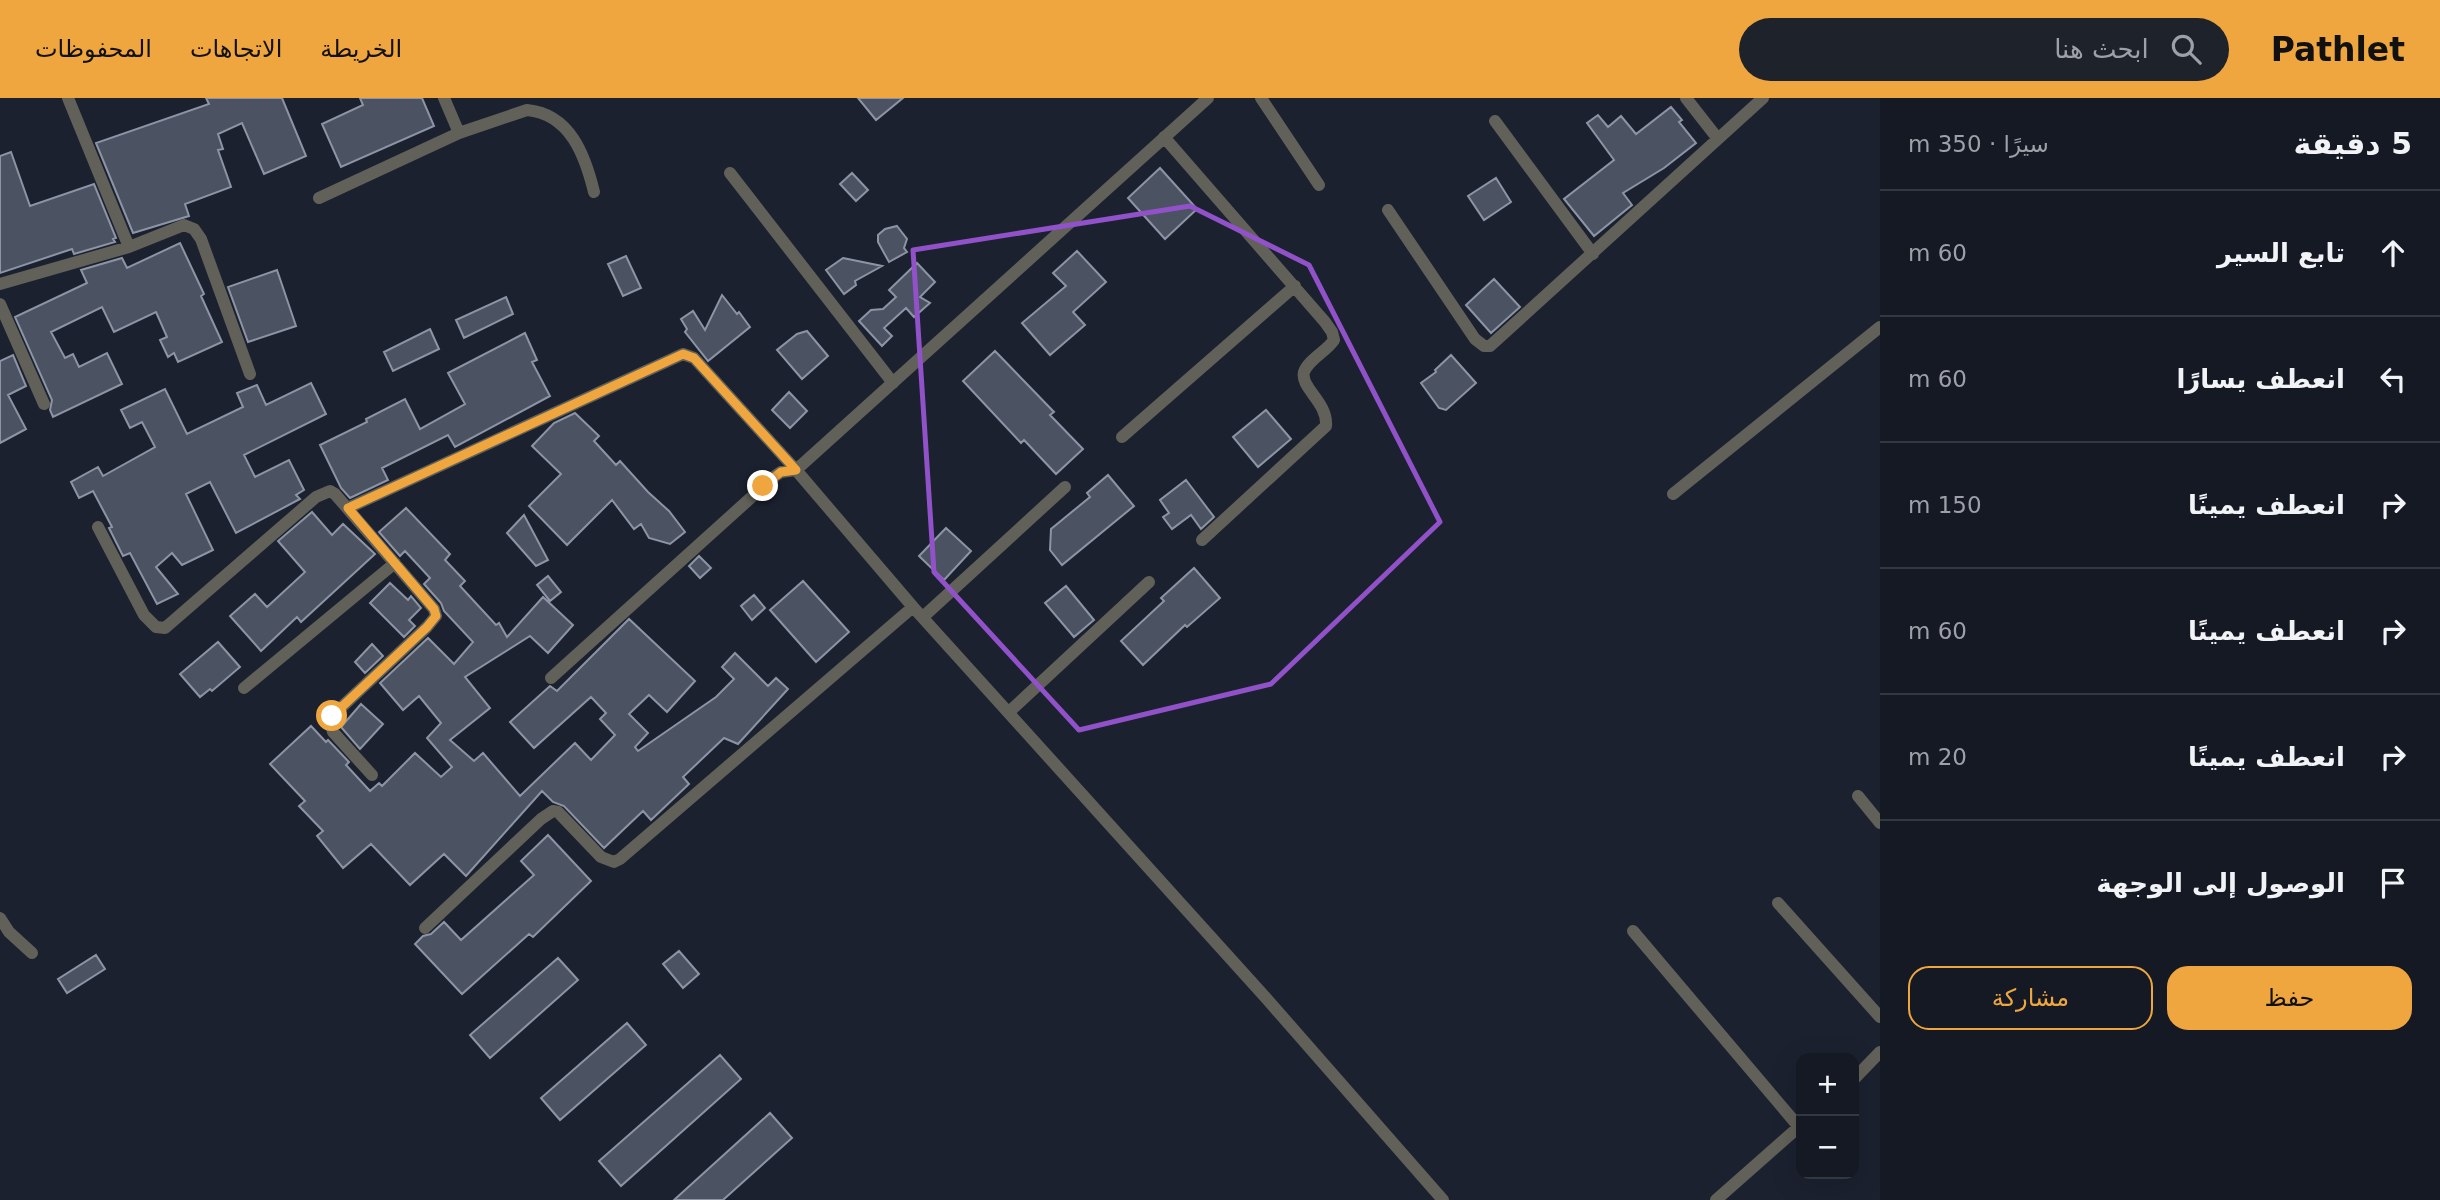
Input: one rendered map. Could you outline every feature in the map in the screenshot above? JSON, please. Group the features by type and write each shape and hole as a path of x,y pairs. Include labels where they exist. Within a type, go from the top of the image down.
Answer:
{"street":[{"path":"68,98 130,247"},
{"path":"444,98 459,133"},
{"path":"551,678 775,476 781,472 796,470 1208,98"},
{"path":"1261,98 1319,185"},
{"path":"1686,98 1718,139"},
{"path":"1388,210 1475,339 1484,346 1497,342 1763,98"},
{"path":"319,198 459,133 527,110 539,111 552,117 572,136 588,166 594,192"},
{"path":"1496,121 1593,254"},
{"path":"1164,137 1295,286 1332,332 1334,340 1303,374 1305,383 1322,406 1327,418 1326,426 1202,540"},
{"path":"730,173 893,383"},
{"path":"0,284 130,247 184,225 194,229 201,239 250,374"},
{"path":"1122,437 1295,286"},
{"path":"0,304 44,404"},
{"path":"1673,494 1880,327"},
{"path":"348,508 683,354 694,358 1443,1200"},
{"path":"923,617 1065,487"},
{"path":"98,527 144,615 156,627 165,628 323,493 330,491 335,494 434,609 436,616 332,716 330,721 333,732 372,775"},
{"path":"244,688 395,563"},
{"path":"1009,712 1149,582"},
{"path":"425,928 541,819 553,811 558,812 601,857 614,862 620,859 914,607"},
{"path":"1858,796 1880,823"},
{"path":"1778,904 1880,1017"},
{"path":"0,918 9,932 33,953"},
{"path":"1633,931 1796,1121"},
{"path":"1859,1074 1880,1052"},
{"path":"1716,1200 1796,1130"}],"highlighted area":[{"path":"1190,206 1309,265 1440,522 1271,684 1079,730 934,572 913,250"}],"building":[{"path":"206,98 282,98 306,156 264,174 242,123 218,134 223,149 218,150 231,187 185,204 189,216 133,233 96,143 209,104"},
{"path":"360,98 422,98 434,126 341,167 322,124 363,105"},
{"path":"858,98 903,98 876,120"},
{"path":"1671,107 1696,143 1664,168 1623,193 1632,205 1594,236 1564,199 1614,160 1587,123 1598,115 1608,127 1621,116 1636,134"},
{"path":"11,152 30,206 94,184 116,238 113,239 115,242 74,254 72,249 0,273 0,156"},
{"path":"1160,168 1197,209 1165,239 1128,198"},
{"path":"852,173 868,190 856,201 840,184"},
{"path":"1496,178 1511,202 1484,220 1468,196"},
{"path":"897,226 907,239 904,248 907,252 889,262 878,242 878,235 885,229"},
{"path":"180,243 204,294 201,296 222,342 178,362 174,353 168,357 160,340 167,337 156,312 114,332 102,307 51,332 65,358 73,354 79,367 107,353 122,384 53,417 50,410 52,400 15,317 87,283 81,270 122,258 127,268"},
{"path":"1077,251 1106,282 1073,312 1085,325 1050,355 1022,323 1066,286 1053,273"},
{"path":"626,256 641,288 623,296 608,264"},
{"path":"843,258 882,266 855,281 856,285 844,294 826,270"},
{"path":"917,263 935,282 920,297 930,303 914,317 906,308 884,328 892,336 882,346 859,321 871,310 883,309 896,297 889,290"},
{"path":"277,270 296,326 248,342 228,287"},
{"path":"1494,279 1520,307 1491,333 1466,305"},
{"path":"722,295 750,327 708,361 685,332 687,329 681,319 693,311 705,330"},
{"path":"506,297 513,314 464,338 456,320"},
{"path":"430,329 439,349 393,371 384,352"},
{"path":"807,331 828,356 802,379 777,350 797,334"},
{"path":"525,333 537,360 532,362 550,396 455,447 448,435 382,468 388,480 350,498 341,488 320,445 367,422 366,419 405,399 420,429 465,404 448,373"},
{"path":"995,351 1054,412 1050,415 1083,449 1056,474 1024,440 1021,443 963,381"},
{"path":"13,355 26,386 8,395 26,429 0,443 0,361"},
{"path":"1451,355 1476,383 1446,410 1439,408 1421,383 1436,372"},
{"path":"311,383 326,414 244,455 255,477 289,460 304,490 296,495 300,499 236,533 210,482 186,494 213,550 182,565 172,553 156,567 178,594 157,604 130,553 123,556 109,528 112,527 93,491 79,498 71,482 98,467 103,476 155,447 142,422 130,428 121,410 165,389 187,434 243,407 237,393 257,385 266,405"},
{"path":"789,392 807,411 790,428 772,410"},
{"path":"1266,410 1291,439 1258,467 1233,437"},
{"path":"575,413 599,436 594,441 616,465 620,461 669,511 685,532 670,544 649,538 641,524 634,529 612,500 567,545 529,506 561,474 532,446 554,423"},
{"path":"1108,475 1134,506 1062,565 1050,550 1051,529 1090,497 1087,493"},
{"path":"1186,480 1214,517 1201,529 1191,515 1172,529 1163,517 1169,513 1160,500"},
{"path":"406,508 450,554 445,560 465,581 460,586 496,625 499,623 507,637 543,597 573,625 548,653 530,636 465,677 490,708 450,740 474,761 483,753 520,796 575,743 591,760 615,735 600,719 606,713 591,697 534,748 510,722 550,686 557,691 629,619 695,681 667,712 649,695 629,714 648,733 635,747 638,751 716,697 734,679 722,667 735,653 768,686 776,678 788,689 738,744 724,738 683,777 689,784 651,820 643,811 604,848 564,806 553,802 542,791 466,876 444,854 410,885 371,844 343,868 317,836 323,831 299,806 305,801 270,764 311,726 349,762 346,765 370,791 379,783 382,786 415,753 441,777 452,767 427,738 441,723 419,696 403,710 380,683 428,638 454,664 473,642 444,611 441,603 424,584 430,578 405,551 400,556 379,532"},
{"path":"312,512 332,535 343,524 375,554 301,622 297,617 261,651 230,616 255,594 267,607 305,572 278,541"},
{"path":"524,515 548,560 536,566 507,533"},
{"path":"946,528 971,551 944,580 919,556"},
{"path":"699,556 711,568 700,578 689,566"},
{"path":"1194,568 1220,598 1187,627 1185,625 1143,665 1121,641 1164,601 1161,598"},
{"path":"548,576 561,592 550,601 537,585"},
{"path":"803,581 849,632 816,662 770,610"},
{"path":"390,583 408,600 411,596 421,608 409,620 415,626 404,637 370,603"},
{"path":"1066,586 1094,620 1074,637 1045,603"},
{"path":"754,595 765,608 752,620 741,606"},
{"path":"218,642 240,667 212,691 210,689 200,697 180,674"},
{"path":"372,644 383,656 365,673 355,662"},
{"path":"361,704 383,724 360,749 341,727"},
{"path":"548,835 591,881 533,937 529,934 462,994 415,944 444,922 461,940 534,875 521,861"},
{"path":"679,951 699,974 683,988 663,964"},
{"path":"96,955 105,969 67,993 58,979"},
{"path":"558,958 578,980 490,1058 470,1035"},
{"path":"627,1023 646,1045 560,1120 541,1098"},
{"path":"720,1055 741,1079 621,1186 599,1161"},
{"path":"770,1113 792,1138 723,1200 674,1200"}],"route":[{"path":"332,716 436,616 434,609 348,508 683,354 694,358 796,470 781,472 763,486"}]}
